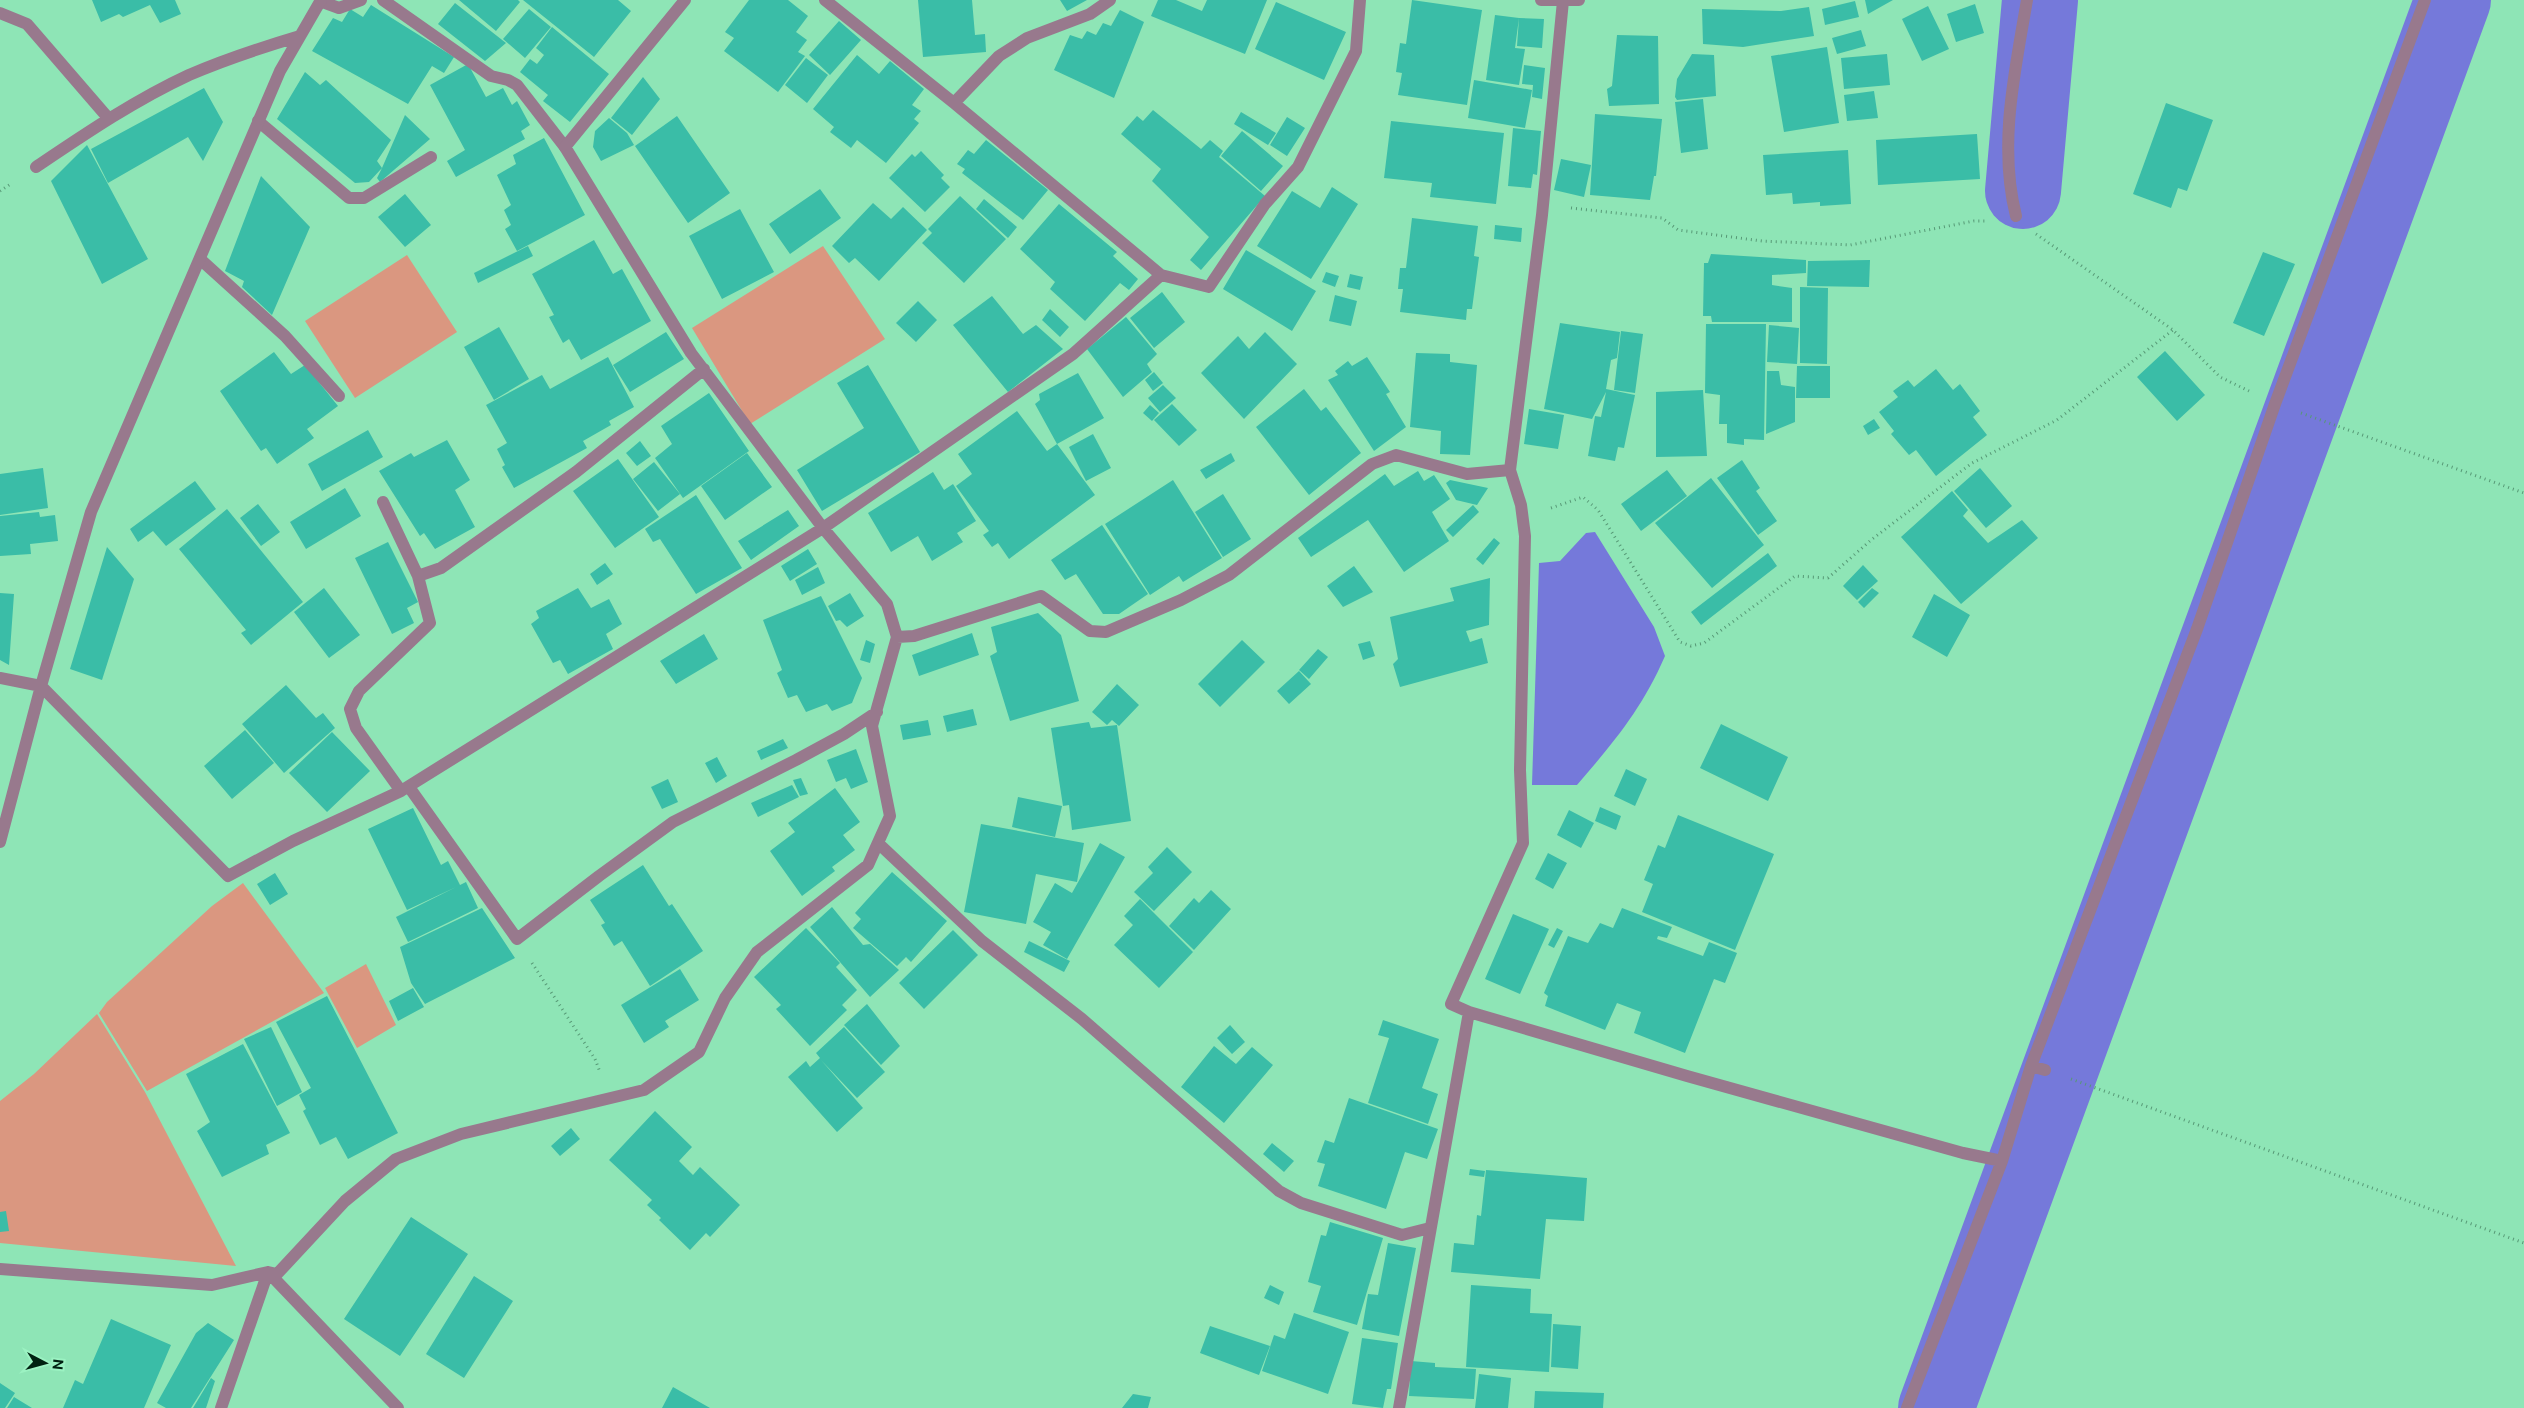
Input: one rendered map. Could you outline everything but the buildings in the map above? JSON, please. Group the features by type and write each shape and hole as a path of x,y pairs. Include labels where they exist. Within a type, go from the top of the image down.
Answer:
{"street":[{"path":"0,842 41,686 91,512 258,121 280,71 321,0 339,8 361,0"},
{"path":"0,1269 212,1285 268,1272 277,1274 345,1201 396,1159 461,1134 644,1090 699,1052 725,998 757,952 868,865 890,816 872,726 896,637 887,604 824,528 691,352 565,146 517,85 508,80 491,76 383,0"},
{"path":"565,146 685,0"},
{"path":"825,0 954,103 1160,275 1209,288 1265,204 1298,167 1356,51 1360,0"},
{"path":"954,103 999,56 1027,38 1090,14 1110,0"},
{"path":"1541,0 1579,0"},
{"path":"2016,216 2009,190 2009,118 2027,0"},
{"path":"1907,1408 2002,1161 2032,1066 2197,629 2275,404 2425,0"},
{"path":"1563,1 1543,205 1510,470 1522,518 1524,536 1520,770 1523,843 1451,1004 1469,1012 1686,1076 1963,1153 2002,1161"},
{"path":"0,13 27,24 109,118"},
{"path":"36,167 109,118 188,76 253,50 300,36"},
{"path":"258,121 349,198 364,198 431,157"},
{"path":"200,259 284,336 339,396"},
{"path":"0,678 41,686 228,876 293,842 405,789 824,528 1073,354 1160,275"},
{"path":"418,576 441,568 576,472 704,369"},
{"path":"896,637 914,636 1041,596 1090,631 1106,632 1181,600 1229,576 1372,464 1396,455 1467,474 1510,470"},
{"path":"383,502 418,576 430,623 359,691 350,709 356,728 405,789 517,939 673,822 796,760 844,734 877,712"},
{"path":"878,843 982,942 1082,1019 1280,1191 1301,1203 1402,1234 1430,1228"},
{"path":"1399,1408 1469,1012"},
{"path":"2032,1066 2045,1070"},
{"path":"221,1408 268,1272"},
{"path":"268,1272 398,1408"}],"path":[{"path":"1543,205 1662,218 1678,230 1804,245 1850,245 1974,221 2001,221 2016,216 2038,236 2173,330 2220,377 2275,404 2524,493"},
{"path":"1522,518 1583,497 1598,510 1680,642 1691,646 1704,643 1795,576 1828,578 1871,540 1972,462 2057,420 2173,330"},
{"path":"517,939 595,1059 601,1076 601,1100"},
{"path":"2074,1080 2524,1243"}],"shaded area":[{"path":"823,246 885,339 750,424 692,328"},
{"path":"407,255 457,332 355,398 305,321"},
{"path":"1595,532 1654,627 1665,656 1637,709 1577,785 1532,785 1539,563 1560,561 1586,533"},
{"path":"243,883 324,993 147,1091 99,1013 107,1002 212,906"},
{"path":"366,964 396,1025 357,1048 325,988"},
{"path":"97,1014 145,1092 236,1266 0,1243 0,1101 34,1074"}],"waterway":[{"path":"2023,191 2040,0"},
{"path":"1936,1408 2453,0"}]}
